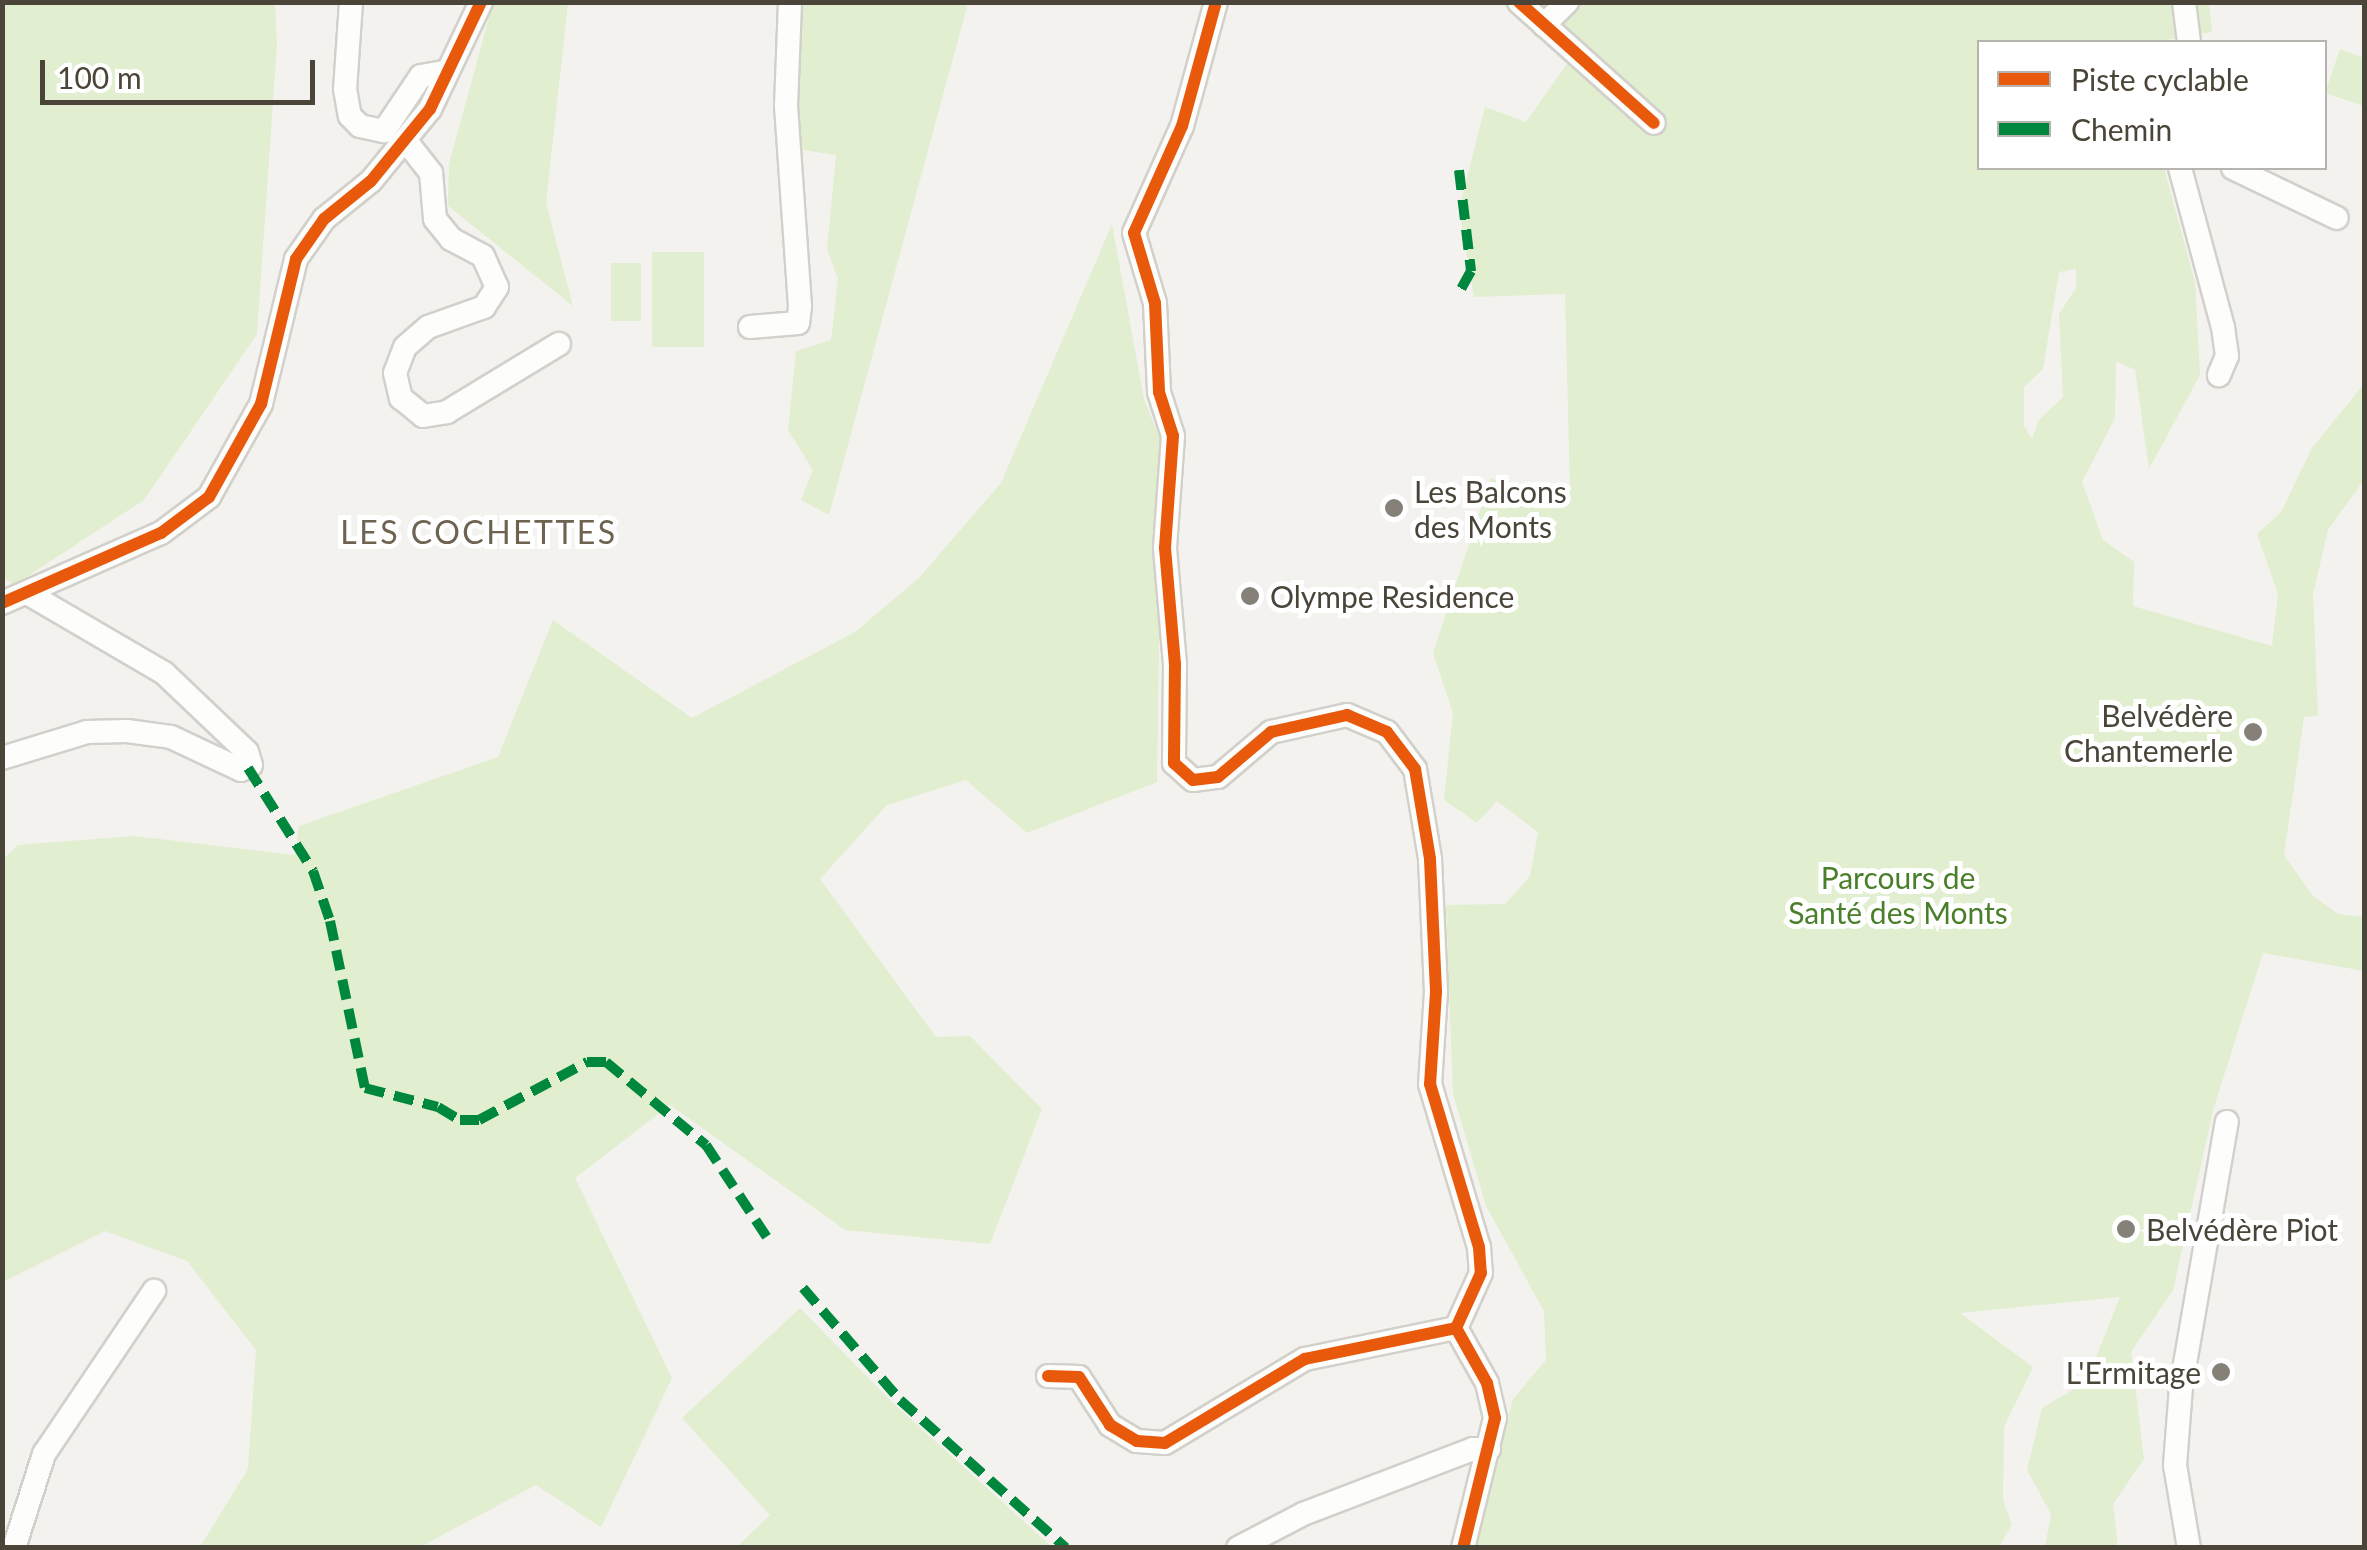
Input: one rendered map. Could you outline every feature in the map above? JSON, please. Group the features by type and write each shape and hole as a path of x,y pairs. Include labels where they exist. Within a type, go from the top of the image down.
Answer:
{"street":[{"path":"352,2 345,88 350,116 360,126 384,130 420,76 448,71"},
{"path":"2,603 161,534 208,497 261,404 296,258 324,219 406,141 448,71 481,2"},
{"path":"750,327 798,323 786,106 790,2"},
{"path":"1216,2 1182,126 1134,233 1154,303 1159,392 1173,436 1164,548 1175,664 1174,763 1193,780 1218,778 1272,732 1325,715 1374,723 1402,747 1415,769 1430,859 1436,992 1430,1084 1479,1247 1481,1273 1456,1328"},
{"path":"1518,2 1654,123"},
{"path":"1544,25 1567,2"},
{"path":"2184,2 2189,40"},
{"path":"406,141 425,157 441,228 483,256 496,287 484,307 428,327 405,347 395,373 401,398 423,416 447,412 559,344"},
{"path":"2181,170 2223,327 2227,356 2219,375"},
{"path":"2237,170 2337,218"},
{"path":"2,758 87,732 127,731 171,738 241,770 251,765 247,752 164,673 29,594"},
{"path":"2189,1548 2175,1465 2180,1387 2226,1122"},
{"path":"14,1548 44,1454 154,1291"},
{"path":"1048,1376 1079,1377 1110,1425 1137,1441 1165,1444 1304,1359 1456,1328"},
{"path":"1456,1328 1487,1383 1495,1418 1463,1548"},
{"path":"1238,1548 1303,1514 1474,1449 1490,1449"}],"green space":[{"path":"2,3 275,3 277,44 257,334 144,500 14,585 2,576"},
{"path":"493,3 568,3 546,203 573,306 448,206 449,164"},
{"path":"798,3 968,3 829,515 801,500 813,470 788,430 796,351 831,340 838,279 827,249 836,155 796,149"},
{"name":"Parcours de Santé des Monts","path":"1582,3 2209,3 2212,32 2166,40 1977,40 1977,170 2165,170 2195,282 2200,375 2149,469 2135,370 2116,361 2115,418 2082,482 2103,540 2134,562 2133,606 2272,646 2278,594 2257,534 2281,512 2312,448 2364,384 2364,480 2328,530 2313,594 2318,716 2304,717 2284,855 2312,895 2338,914 2364,917 2364,971 2263,953 2214,1107 2173,1290 2131,1352 2144,1459 2113,1504 2118,1547 2045,1547 2051,1514 2027,1470 2042,1408 2086,1382 2120,1297 1960,1313 2033,1367 2004,1427 2003,1500 2012,1524 1999,1547 1475,1547 1513,1399 1546,1360 1544,1311 1486,1206 1453,1094 1446,905 1505,904 1530,876 1538,832 1497,801 1477,823 1444,800 1453,713 1433,653 1491,478 1551,503 1570,489 1565,294 1474,297 1459,209 1485,107 1526,122 1582,43 1561,22","holes":["2076,269 2076,288 2059,314 2063,397 2039,420 2032,439 2024,426 2024,387 2043,369 2059,272"]},
{"path":"2340,49 2364,58 2364,106 2327,94"},
{"path":"1112,224 1144,399 1162,444 1157,782 1027,833 966,780 887,805 820,879 936,1037 970,1036 1042,1109 990,1244 845,1230 670,1105 575,1178 672,1378 601,1527 536,1485 418,1548 200,1547 248,1469 256,1350 187,1261 105,1231 3,1282 3,859 18,845 134,836 295,855 299,826 498,757 553,620 692,718 855,632 919,578 1001,483"},
{"path":"652,252 704,252 704,347 652,347"},
{"path":"611,263 641,263 641,321 611,321"},
{"path":"800,1308 891,1401 1052,1547 737,1547 770,1515 682,1418"}],"marked path":[{"path":"1459,170 1471,271 1460,291"},
{"path":"248,768 313,871 330,921 365,1088 438,1107 460,1120 479,1120 587,1062 606,1062 706,1145 770,1242"},
{"path":"803,1288 900,1400 1066,1548"}],"cycle path":[{"path":"2,603 161,533 209,497 261,404 296,259 324,219 371,181 430,109 481,2"},
{"path":"1216,2 1182,126 1134,233 1155,303 1159,392 1173,436 1165,548 1175,664 1174,763 1193,780 1218,777 1271,732 1347,715 1387,732 1415,769 1430,859 1436,992 1430,1084 1479,1247 1481,1273 1456,1328 1487,1383 1495,1418 1463,1548"},
{"path":"1519,2 1654,123"},
{"path":"1048,1376 1079,1377 1110,1425 1137,1441 1165,1443 1305,1359 1456,1328"}],"place":[{"name":"Les Balcons des Monts","path":"1394,508"},
{"name":"Olympe Residence","path":"1250,596"},
{"name":"Belvédère Chantemerle","path":"2253,732"},
{"name":"Belvédère Piot","path":"2126,1229"},
{"name":"L'Ermitage","path":"2221,1372"}],"district":[{"name":"LES COCHETTES","path":"479,532"}]}
